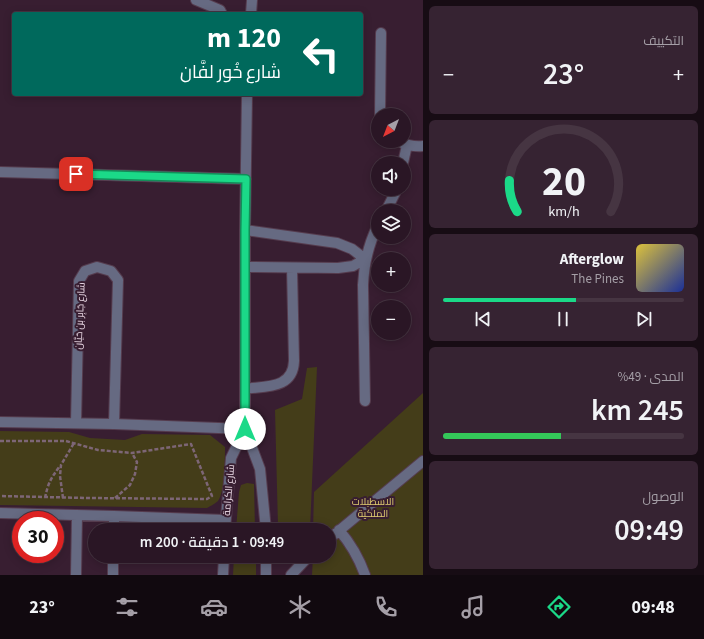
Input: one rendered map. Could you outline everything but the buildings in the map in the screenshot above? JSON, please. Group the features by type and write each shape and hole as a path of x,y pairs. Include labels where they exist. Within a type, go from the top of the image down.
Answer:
{"street":[{"path":"196,0 220,10 221,12"},
{"path":"251,12 252,0"},
{"path":"380,108 381,33"},
{"name":"شارع الكرامة","path":"247,96 245,429 260,469 265,523"},
{"path":"411,145 423,146"},
{"path":"0,172 246,179"},
{"path":"245,230 337,243 352,249 365,259"},
{"path":"365,401 363,285 365,259 371,240"},
{"path":"246,267 346,268 360,263 365,259"},
{"name":"شارع جَابِر بن حَيَّان","path":"76,423 79,281 85,272 97,267 111,271 118,280 114,424"},
{"path":"245,389 279,385 289,378 292,373 294,361 292,268"},
{"path":"0,422 114,424 245,429"},
{"name":"شارع الكرامة","path":"225,523 231,458 245,429"},
{"path":"336,533 423,461"},
{"path":"0,513 114,516 200,523"},
{"path":"76,515 76,575"},
{"path":"114,516 114,523"},
{"path":"340,530 355,552 362,565 365,575"},
{"path":"113,563 113,575"},
{"path":"223,575 224,563"},
{"path":"266,563 266,575"},
{"path":"291,575 302,563"}],"path":[{"path":"0,441 66,440 98,450 132,453 191,444 212,496 207,499 45,498 0,496"},
{"path":"45,498 52,476 61,465 74,443"},
{"path":"115,499 130,485 135,474 137,462 132,453"},
{"path":"61,465 60,476 63,498"}],"green space":[{"path":"317,367 310,523 278,523 275,410 302,399 307,368"},
{"name":"الاسطبلات الملكية","path":"423,393 423,575 312,575 313,563 336,563 336,523 313,523 314,492"},
{"path":"0,431 69,432 90,438 125,440 142,434 210,435 225,447 222,490 218,501 207,508 0,505"},
{"path":"247,483 254,484 255,523 237,523 241,485"},
{"path":"234,563 256,563 256,575 233,575"}],"route":[{"path":"76,174 246,179 245,429"}]}
